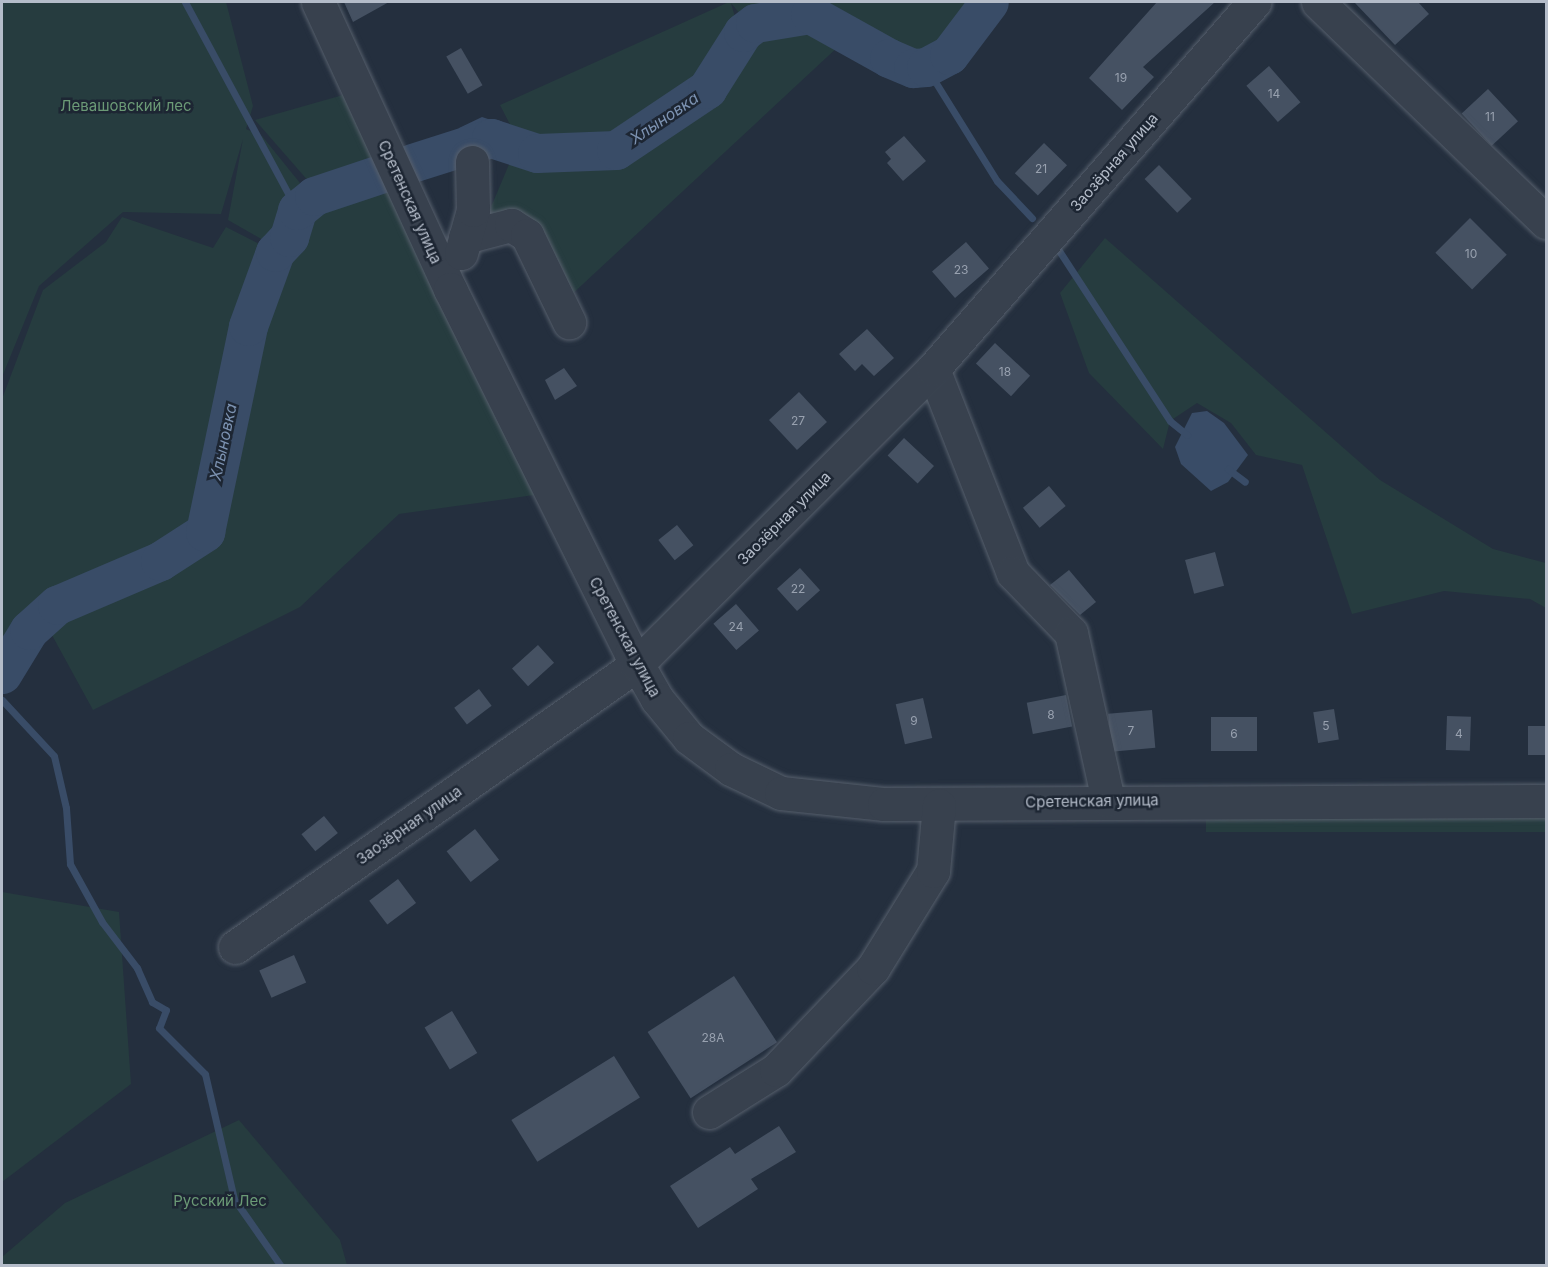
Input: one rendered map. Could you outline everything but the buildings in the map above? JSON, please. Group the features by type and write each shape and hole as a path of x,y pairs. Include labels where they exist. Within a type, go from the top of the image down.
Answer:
{"street":[{"name":"Сретенская улица","path":"318,2 450,289 647,664 657,699 689,738 731,769 781,793 828,801 939,805 1107,793 1546,801"},
{"name":"Заозёрная улица","path":"235,947 647,664 933,369 1254,2"},
{"path":"1318,2 1546,222"},
{"path":"450,289 474,210 472,162"},
{"path":"465,237 511,225 528,235 569,322"},
{"path":"933,369 1013,573 1071,633 1107,793"},
{"path":"647,664 704,728 799,786 826,791 1107,793 1546,789"},
{"path":"710,1112 776,1070 873,968 933,871 939,805"}],"green space":[{"name":"Левашовский лес","path":"2,2 226,2 253,106 246,129 262,136 300,183 297,210 270,244 228,220 243,139 221,214 123,212 39,286 2,377"},
{"path":"729,2 812,2 745,20 731,3 736,21 714,70 689,99 620,139 590,149 519,142 500,105"},
{"path":"818,2 990,2 953,40 920,59"},
{"path":"823,29 841,44 568,298 549,265 483,226 510,162 619,156 713,94 750,36"},
{"path":"343,95 384,169 310,183 255,120"},
{"path":"387,189 534,495 399,514 300,607 93,710 47,626 185,560 213,540 270,281 326,206"},
{"path":"122,217 213,248 226,227 267,248 222,363 228,387 212,432 215,462 206,497 196,527 163,551 85,586 59,592 2,639 2,399 43,290 106,242"},
{"path":"1105,238 1380,480 1493,549 1546,563 1546,608 1530,599 1444,591 1352,614 1302,465 1256,455 1231,423 1197,403 1170,421 1163,449 1089,373 1060,293"},
{"path":"1206,818 1546,818 1546,832 1206,832"},
{"path":"2,892 119,912 131,1084 2,1182"},
{"name":"Русский Лес","path":"239,1120 340,1240 347,1265 2,1265 2,1257 65,1203"}],"water":[{"path":"482,117 491,120 497,133 505,134 505,143 442,153 431,137 454,140 459,128"},
{"path":"1207,411 1224,423 1248,455 1228,482 1211,491 1181,464 1175,447 1192,413"}],"waterway":[{"path":"185,2 297,210"},
{"name":"Хлыновка","path":"412,163 491,138 537,153 616,150 707,89 743,32 755,23 810,14 889,58 913,68 926,67 949,55 989,2"},
{"path":"926,67 997,181 1032,218"},
{"name":"Хлыновка","path":"2,674 29,630 57,605 160,561 205,532 248,326 275,252 289,237 297,210 314,196 389,171"},
{"path":"1054,243 1170,421 1187,435"},
{"path":"1228,469 1245,482"},
{"path":"2,700 54,756 66,808 70,864 102,922 137,968 152,1002 166,1010 159,1028 205,1074 234,1199 281,1266"}]}
